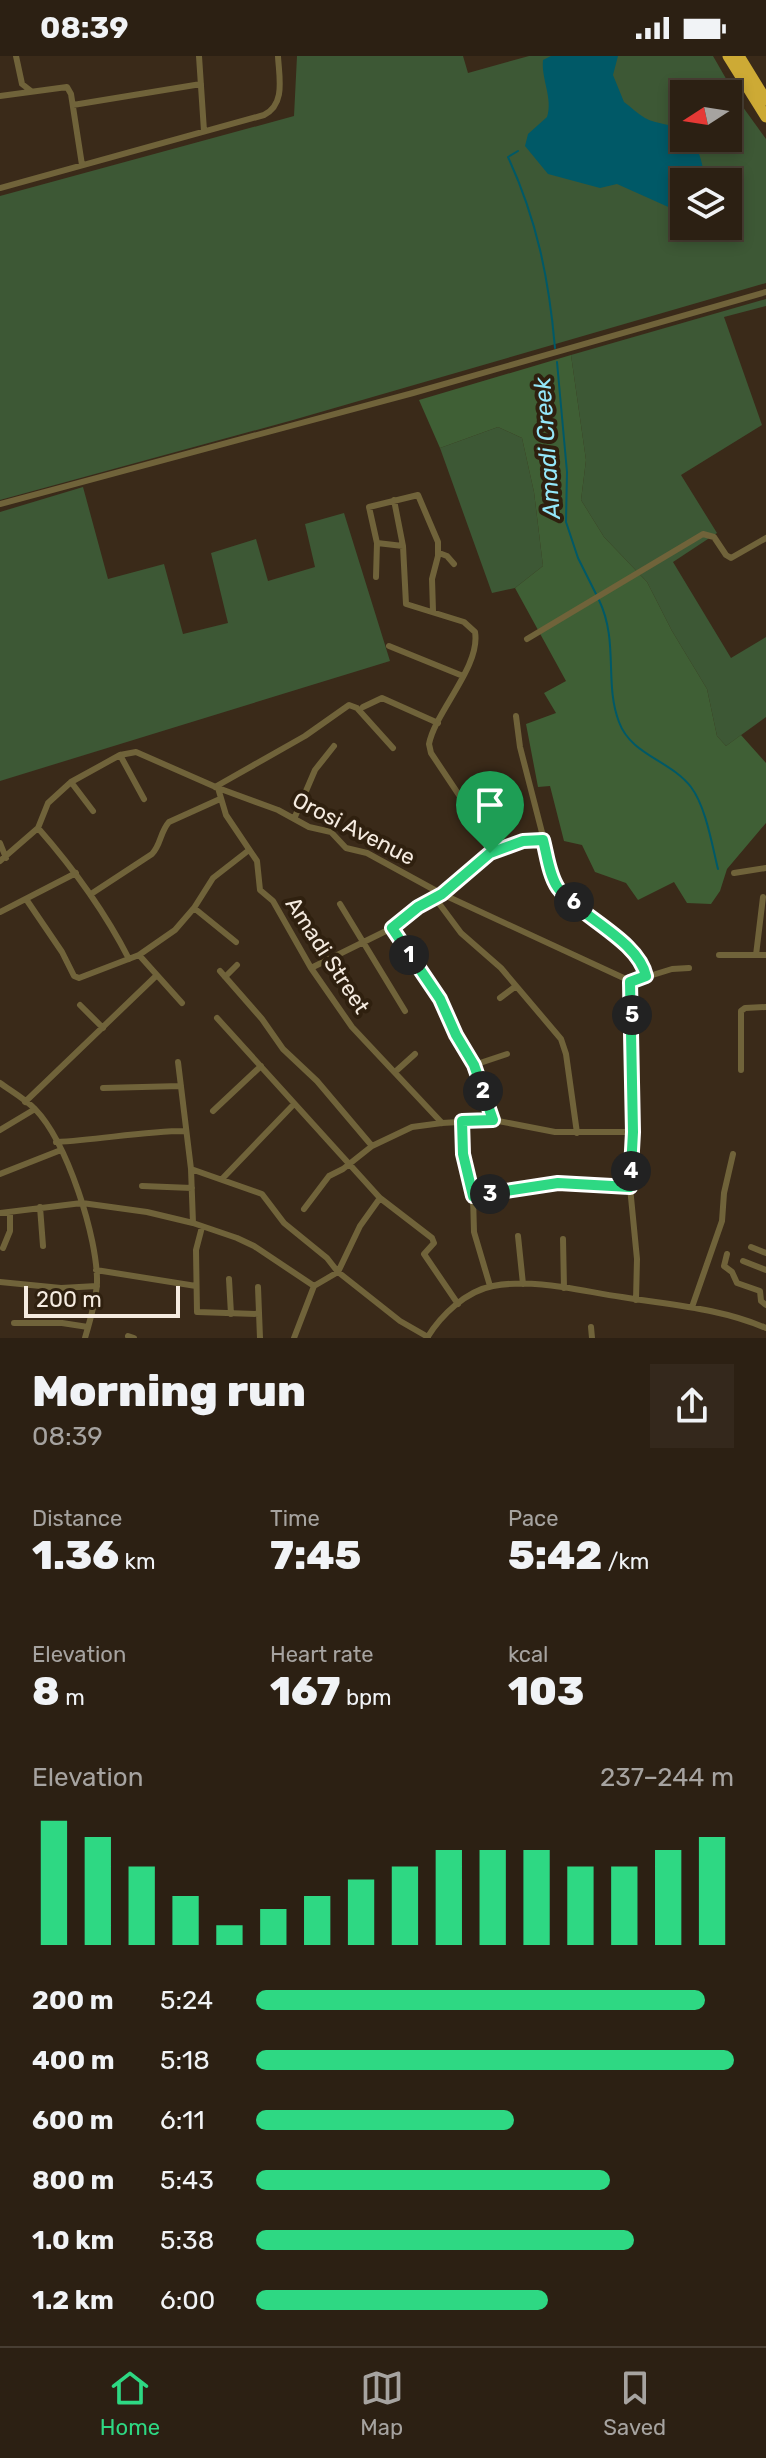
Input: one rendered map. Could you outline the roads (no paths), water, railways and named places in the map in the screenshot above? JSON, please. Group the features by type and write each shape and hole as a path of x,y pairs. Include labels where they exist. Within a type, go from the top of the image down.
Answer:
{"highway":[{"path":"728,56 766,117"},
{"path":"739,56 766,100"}],"street":[{"path":"16,56 22,84 31,91"},
{"path":"199,56 204,131"},
{"path":"0,188 270,112 279,96 278,56"},
{"path":"73,105 201,84"},
{"path":"0,96 64,86 70,90 82,165"},
{"path":"0,504 426,389 766,292"},
{"path":"376,577 377,543 369,507 418,495 435,531 439,553 432,579 433,611"},
{"path":"394,500 403,546 406,604 464,622 475,632 475,644 463,676 430,738 431,753 467,807 490,853"},
{"path":"527,639 703,534 714,537 731,558 766,538"},
{"path":"377,543 403,546"},
{"path":"439,553 454,564"},
{"path":"389,646 463,676"},
{"path":"363,707 382,698 438,723"},
{"path":"216,788 305,736 349,705 357,708 393,748"},
{"path":"516,716 520,747 551,873 560,890 635,956 643,965 646,976"},
{"path":"294,819 315,770 334,746"},
{"name":"Orosi Avenue","path":"120,755 136,752 162,761 216,788 248,798 309,827 335,834 346,848 367,853 442,894 630,982"},
{"path":"3,860 38,828 48,803 71,782 120,755 144,799"},
{"path":"71,782 93,811"},
{"name":"Amadi Street","path":"216,788 226,815 259,866 260,890 273,901 311,968 352,1027 442,1123"},
{"path":"91,894 152,854 169,822 220,799"},
{"path":"38,828 91,894 129,959"},
{"path":"311,968 392,928 418,907 442,894 490,853 523,841 543,840"},
{"path":"0,843 3,860"},
{"path":"26,899 76,977 139,955 175,930 213,878 249,850"},
{"path":"734,873 766,868"},
{"path":"0,912 76,873"},
{"path":"756,955 763,897"},
{"path":"435,898 461,933 501,968 564,1046 577,1133"},
{"path":"340,904 405,1011"},
{"path":"194,908 236,942"},
{"path":"392,928 436,990 456,1035 474,1065 493,1120"},
{"path":"139,955 182,1003"},
{"path":"719,955 766,955"},
{"path":"237,965 222,974 262,1019 283,1049 317,1081 372,1146"},
{"path":"636,1300 637,1259 630,1187 633,1132 630,982 689,968"},
{"path":"25,1102 157,975"},
{"path":"500,998 516,986"},
{"path":"80,1005 103,1028"},
{"path":"741,1070 741,1011 766,1007"},
{"path":"217,1018 380,1198 432,1238 434,1243 424,1254 458,1304"},
{"path":"395,1072 415,1054"},
{"path":"474,1065 507,1054"},
{"path":"178,1062 191,1169 193,1223"},
{"path":"213,1111 261,1066"},
{"path":"0,1083 35,1109 61,1150 82,1203 97,1286 85,1338"},
{"path":"103,1088 181,1086"},
{"path":"222,1179 294,1104"},
{"path":"0,1130 35,1109"},
{"path":"304,1209 325,1180 372,1146 400,1132 442,1123 493,1120 555,1132 633,1132"},
{"path":"462,1121 463,1154 473,1196 474,1232 490,1286"},
{"path":"56,1142 185,1131"},
{"path":"0,1174 61,1150"},
{"path":"692,1307 722,1221 724,1193 733,1154"},
{"path":"191,1169 262,1194 284,1223 327,1258 338,1272 400,1321 428,1338 437,1323 458,1304 490,1286 523,1284 692,1307 766,1328"},
{"path":"473,1196 558,1183 630,1187"},
{"path":"142,1186 192,1188"},
{"path":"294,1338 314,1286 338,1272 360,1226 380,1198"},
{"path":"0,1213 82,1203 147,1212 193,1223 254,1246 314,1286"},
{"path":"40,1207 43,1246"},
{"path":"3,1248 10,1231 10,1212"},
{"path":"202,1227 197,1244 197,1312 259,1314"},
{"path":"518,1236 523,1284"},
{"path":"563,1239 564,1288"},
{"path":"751,1247 766,1253"},
{"path":"727,1254 724,1266 737,1283 760,1291 761,1301 766,1305"},
{"path":"743,1261 766,1270"},
{"path":"96,1270 196,1286"},
{"path":"229,1279 231,1314"},
{"path":"0,1282 61,1288 97,1286"},
{"path":"258,1287 260,1338"},
{"path":"14,1323 62,1323 88,1327"},
{"path":"591,1327 592,1338"}],"water":[{"path":"551,56 618,56 613,75 624,102 645,118 670,125 670,152 698,152 701,159 703,168 670,168 670,208 617,184 600,188 548,174 525,146 528,134 547,117 549,103 543,60"}],"waterway":[{"name":"Amadi Creek","path":"518,151 508,157 527,204 540,250 555,348"},
{"name":"Amadi Creek","path":"557,362 567,472 566,522 578,558 596,594"},
{"name":"Amadi Creek","path":"599,600 608,631 612,692 619,722 632,742 673,770 691,787 705,815 718,869"}]}
